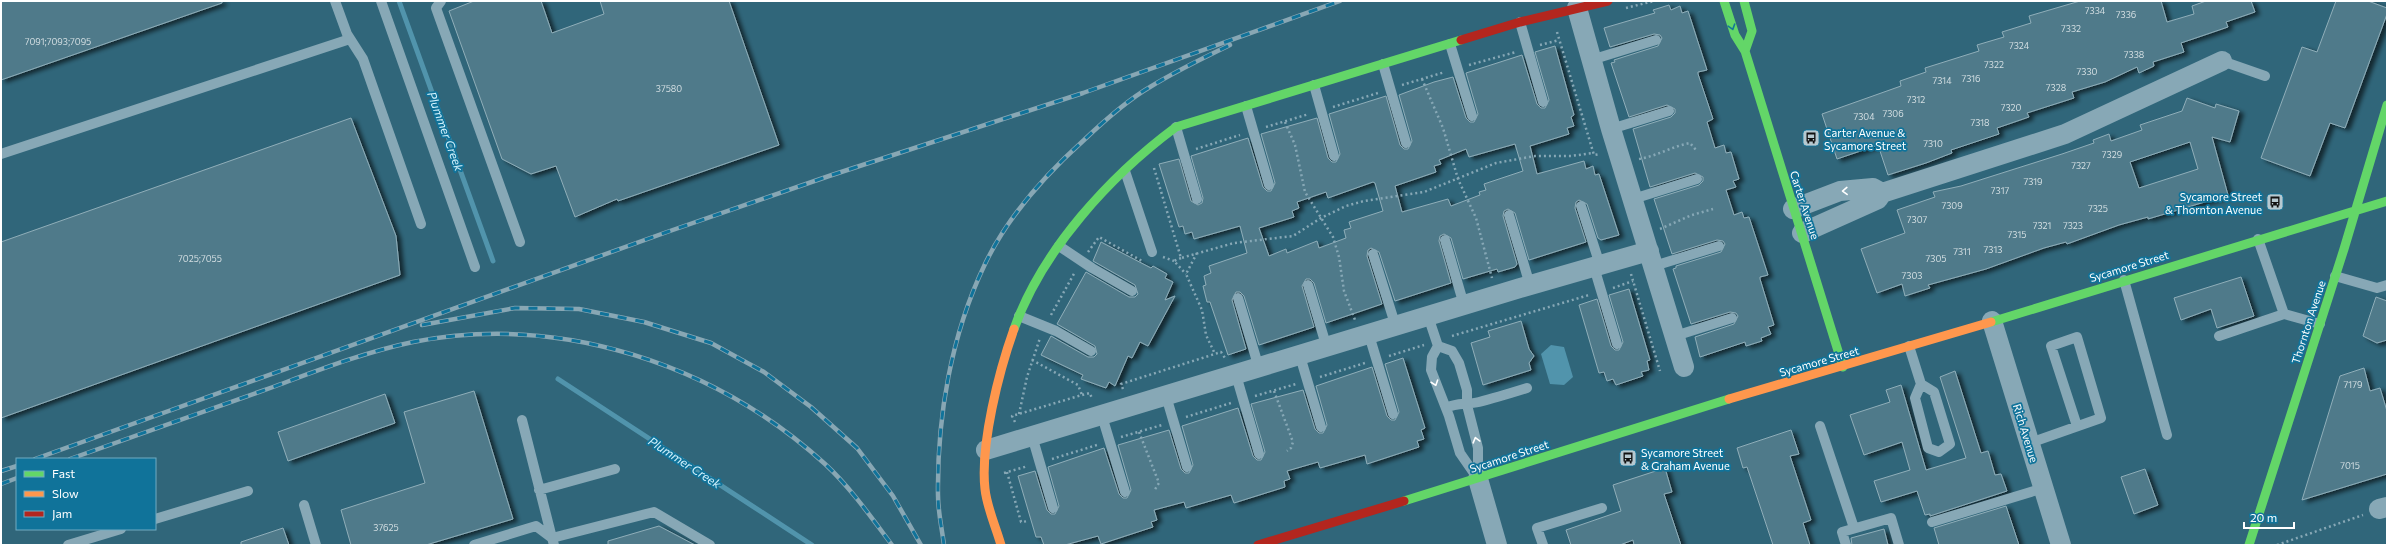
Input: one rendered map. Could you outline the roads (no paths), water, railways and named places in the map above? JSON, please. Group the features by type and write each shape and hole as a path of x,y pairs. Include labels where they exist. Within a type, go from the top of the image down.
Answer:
{"street":[{"path":"1001,545 985,490 986,450 1002,364 1019,316 1037,279 1076,221 1125,170 1161,136 1176,128 1520,22 1608,1"},
{"name":"Carter Avenue","path":"1724,1 1734,35 1745,51 1842,367"},
{"path":"1744,1 1752,30 1745,51"},
{"path":"1577,8 1611,129 1684,366"},
{"path":"1802,233 1878,199 1882,193 2065,134 2222,61"},
{"name":"Thornton Avenue","path":"2249,545 2320,324 2354,210 2366,179 2387,105"},
{"path":"1793,209 1840,191 1873,188 1882,193"},
{"name":"Sycamore Street","path":"1258,545 1478,479 1696,409 1842,367 2258,239 2387,201"},
{"path":"986,450 1236,376 1530,285 1626,258 1651,258"},
{"name":"Rich Avenue","path":"1992,321 2061,545"},
{"path":"1478,479 1497,545"}],"lane":[{"path":"335,1 350,39 363,59 421,224"},
{"path":"380,1 475,267"},
{"path":"441,1 436,8 520,242"},
{"path":"1520,22 1544,102"},
{"path":"1,154 350,39"},
{"path":"1591,60 1656,40"},
{"path":"1450,44 1472,116"},
{"path":"2222,61 2265,76"},
{"path":"1382,64 1406,143"},
{"path":"1314,85 1334,156"},
{"path":"1246,106 1268,185"},
{"path":"1611,129 1669,111"},
{"path":"1176,128 1198,199"},
{"path":"1125,170 1150,256"},
{"path":"1633,198 1696,179"},
{"path":"1581,206 1617,344"},
{"path":"1509,215 1530,285"},
{"path":"2258,239 2284,314"},
{"path":"1445,240 1464,305"},
{"path":"1059,246 1081,262 1132,291"},
{"path":"1651,258 1719,246"},
{"path":"1373,254 1396,327"},
{"path":"2335,276 2377,288 2387,285"},
{"path":"2124,280 2167,436"},
{"path":"1308,285 1327,348"},
{"path":"1238,298 1259,368"},
{"path":"2219,336 2284,314 2320,324"},
{"path":"1019,316 1045,327 1091,351"},
{"path":"1428,316 1438,346 1432,357 1431,370 1446,408 1460,453 1478,479"},
{"path":"1675,336 1732,318"},
{"path":"1369,335 1393,414"},
{"path":"2030,443 2101,418 2077,338 2051,346 2076,426"},
{"path":"1438,346 1452,351 1460,363 1467,390 1467,405 1478,448 1478,479"},
{"path":"1909,346 1921,384 1934,392 1950,444 1939,452 1928,448 1914,398 1921,384"},
{"path":"1300,356 1321,427"},
{"path":"1236,376 1259,454"},
{"path":"1446,408 1454,404 1467,405 1527,388"},
{"path":"1166,396 1187,467"},
{"path":"1102,416 1125,492"},
{"path":"522,420 553,542"},
{"path":"1820,426 1854,528"},
{"path":"1032,436 1053,508"},
{"path":"539,490 615,469"},
{"path":"1932,522 2044,488"},
{"path":"156,519 248,491"},
{"path":"304,505 316,545"},
{"path":"1543,545 1537,528 1602,508"},
{"path":"553,542 654,512 710,545"},
{"path":"1846,545 1842,532 1891,518 1899,545"},
{"path":"474,545 536,526 553,542"},
{"path":"68,545 119,530"}],"water":[{"path":"1551,345 1564,347 1573,377 1564,385 1550,384 1541,354"}],"waterway":[{"name":"Plummer Creek","path":"399,1 493,261"},
{"name":"Plummer Creek","path":"558,379 812,545"}],"railway":[{"path":"38,458 667,232 829,176 1083,93 1340,1"},
{"path":"944,545 938,501 938,466 943,406 948,377 963,319 973,291 994,246 1028,197 1069,153 1107,119 1150,87 1230,45"},
{"path":"422,325 515,308 579,309 644,322 711,343 764,372 811,407 857,448 893,496 921,545"},
{"path":"73,458 325,368 395,346 413,342 468,335 524,335 579,341 633,355 685,374 735,399 782,429 825,464 852,492 892,545"},
{"path":"1,471 16,466"},
{"path":"1,484 16,478"}],"place":[{"name":"Carter Avenue & Sycamore Street","path":"1811,138"},
{"name":"Sycamore Street & Thornton Avenue","path":"2275,202"},
{"name":"Sycamore Street & Graham Avenue","path":"1628,458"}]}
